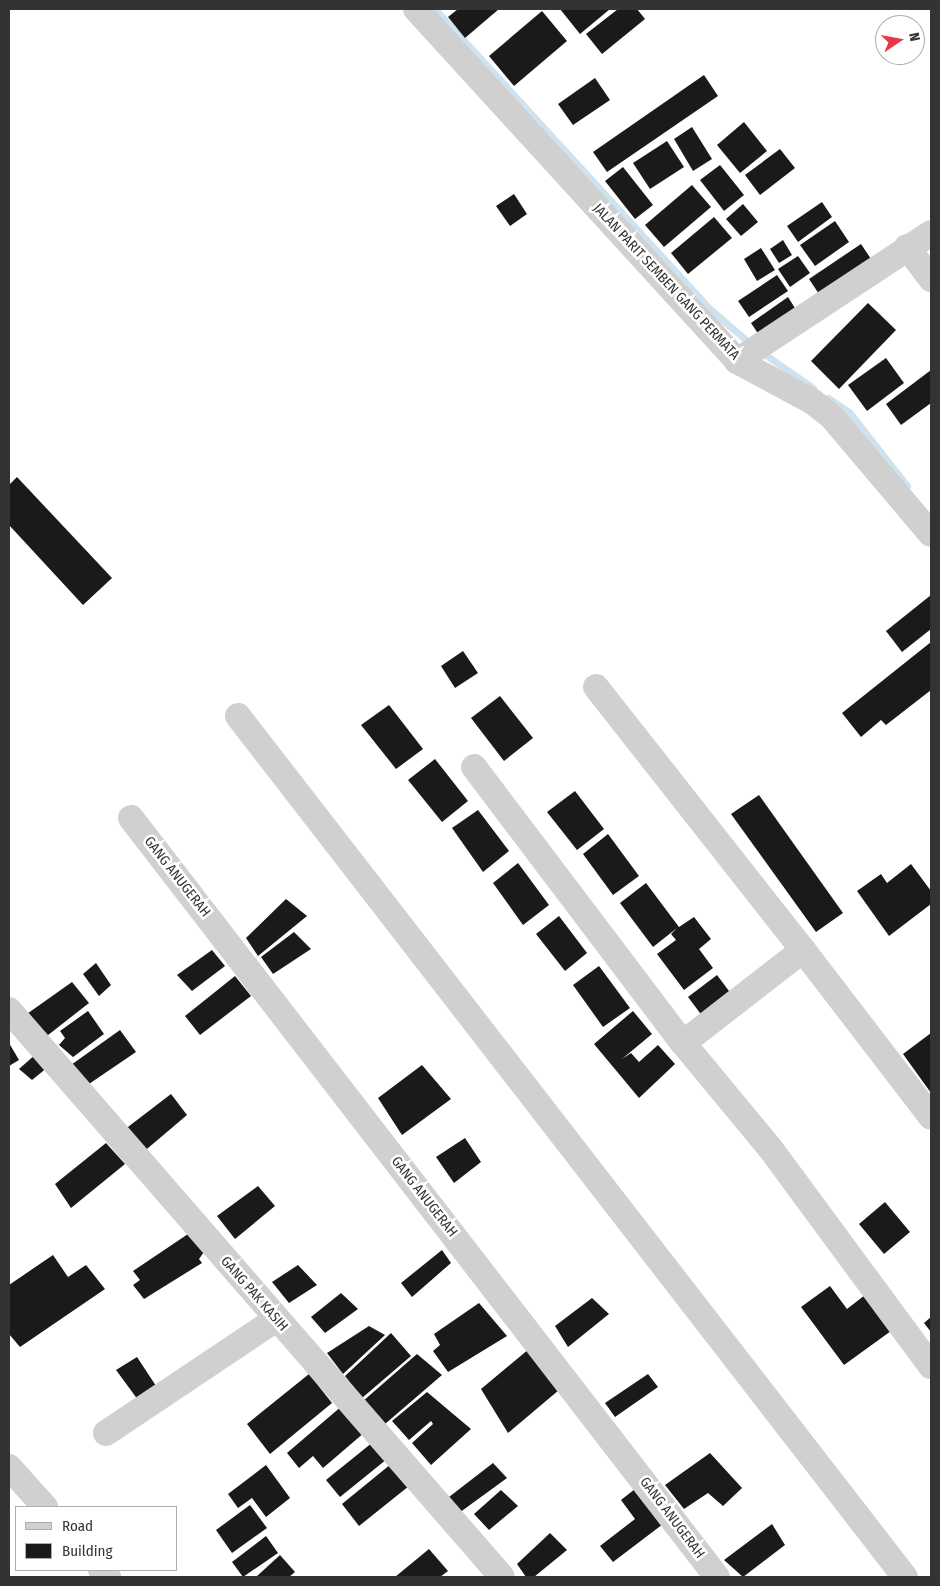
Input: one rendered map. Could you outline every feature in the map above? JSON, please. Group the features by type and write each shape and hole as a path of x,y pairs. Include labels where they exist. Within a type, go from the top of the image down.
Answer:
{"street":[{"name":"JALAN PARIT SEMBEN GANG PERMATA","path":"416,9 737,360 813,402 832,417 931,534"},
{"path":"737,360 931,233"},
{"path":"907,247 931,279"},
{"path":"596,686 803,950 931,1118"},
{"path":"238,716 905,1577"},
{"path":"474,767 683,1043 770,1148 931,1366"},
{"name":"GANG ANUGERAH","path":"131,818 716,1577"},
{"path":"683,1043 803,950"},
{"name":"GANG PAK KASIH","path":"9,1010 502,1577"},
{"path":"106,1433 276,1319"},
{"path":"9,1467 44,1506"}],"building":[{"path":"458,9 499,9 465,38 448,17"},
{"path":"560,9 610,9 580,34"},
{"path":"618,9 637,9 645,19 602,54 586,34"},
{"path":"542,11 567,41 514,86 489,56"},
{"path":"704,75 718,96 607,172 593,152"},
{"path":"595,78 610,100 573,125 558,104"},
{"path":"744,122 767,151 740,173 717,145"},
{"path":"692,127 712,159 693,171 674,139"},
{"path":"667,141 684,167 650,189 633,163"},
{"path":"780,149 795,168 760,195 745,175"},
{"path":"720,165 744,195 724,211 700,180"},
{"path":"623,167 653,205 635,219 605,181"},
{"path":"692,185 711,207 664,247 645,225"},
{"path":"514,194 527,214 510,226 496,206"},
{"path":"822,202 832,217 798,242 787,226"},
{"path":"743,204 758,222 741,236 726,219"},
{"path":"714,217 732,238 688,274 671,253"},
{"path":"835,221 849,242 815,266 800,245"},
{"path":"783,240 792,255 779,263 770,249"},
{"path":"861,244 873,262 821,297 809,279"},
{"path":"761,248 775,270 757,281 744,259"},
{"path":"798,256 810,273 790,287 778,269"},
{"path":"777,275 788,291 749,317 738,301"},
{"path":"788,297 798,313 761,338 751,323"},
{"path":"868,303 896,330 839,389 811,361"},
{"path":"886,358 904,383 867,411 848,385"},
{"path":"931,370 931,403 901,425 886,404"},
{"path":"17,477 112,578 83,605 9,525 9,485"},
{"path":"931,595 931,629 902,652 886,631"},
{"path":"931,642 931,690 886,725 881,720 861,737 842,713"},
{"path":"463,651 478,673 455,688 441,666"},
{"path":"500,696 533,738 504,761 471,718"},
{"path":"389,705 423,749 396,769 361,725"},
{"path":"435,759 468,801 442,822 408,780"},
{"path":"575,791 604,829 577,850 547,812"},
{"path":"759,795 843,913 816,932 731,814"},
{"path":"478,810 509,851 483,872 452,828"},
{"path":"608,834 639,876 613,895 583,854"},
{"path":"518,863 549,905 523,925 493,883"},
{"path":"911,864 931,891 931,904 889,936 857,891 881,874 887,883"},
{"path":"646,883 679,927 694,917 711,939 699,949 713,968 684,990 657,954 676,940 671,934 677,928 653,947 620,903"},
{"path":"286,899 307,916 258,956 246,938"},
{"path":"559,916 587,953 565,971 536,934"},
{"path":"294,932 311,949 273,974 261,957"},
{"path":"212,950 225,966 192,991 177,975"},
{"path":"96,963 111,985 99,996 83,974"},
{"path":"599,966 630,1008 603,1027 573,985"},
{"path":"717,975 732,995 703,1017 688,997"},
{"path":"235,976 251,996 200,1035 185,1016"},
{"path":"72,982 89,1003 43,1039 24,1016"},
{"path":"88,1011 104,1034 73,1057 59,1045 65,1038 60,1031"},
{"path":"633,1011 652,1034 622,1059 631,1053 639,1062 658,1045 675,1064 639,1098 594,1044"},
{"path":"120,1030 136,1052 86,1086 71,1065"},
{"path":"931,1033 931,1093 903,1054"},
{"path":"9,1043 19,1060 9,1066"},
{"path":"36,1054 48,1067 32,1080 19,1069"},
{"path":"422,1065 451,1099 402,1135 378,1098"},
{"path":"171,1094 187,1115 141,1154 124,1130"},
{"path":"465,1138 481,1162 454,1183 436,1157"},
{"path":"106,1143 125,1164 71,1208 55,1184"},
{"path":"258,1186 275,1206 235,1239 217,1216"},
{"path":"885,1202 910,1232 884,1254 859,1224"},
{"path":"188,1234 204,1252 199,1259 202,1263 144,1299 133,1285 140,1280 133,1271"},
{"path":"442,1250 451,1263 412,1297 401,1283"},
{"path":"53,1255 68,1277 86,1265 105,1289 20,1347 9,1334 9,1285"},
{"path":"298,1265 317,1285 289,1303 272,1282"},
{"path":"830,1286 847,1309 865,1295 891,1331 844,1365 801,1307"},
{"path":"341,1293 358,1309 325,1333 311,1317"},
{"path":"592,1298 609,1314 568,1347 555,1326"},
{"path":"479,1303 507,1336 448,1372 433,1351 440,1345 434,1334"},
{"path":"931,1317 931,1332 924,1323"},
{"path":"369,1326 385,1335 343,1374 327,1353"},
{"path":"391,1333 411,1356 362,1398 345,1376"},
{"path":"529,1349 559,1390 508,1433 481,1389"},
{"path":"417,1354 442,1375 385,1424 362,1402"},
{"path":"137,1357 160,1392 141,1404 116,1370"},
{"path":"309,1374 332,1403 270,1454 247,1424"},
{"path":"648,1374 658,1387 615,1417 605,1403"},
{"path":"427,1392 471,1429 431,1465 412,1443 433,1424 431,1421 409,1440 392,1421"},
{"path":"343,1405 365,1432 323,1468 313,1456 299,1468 287,1453"},
{"path":"373,1442 387,1459 340,1497 326,1480"},
{"path":"710,1453 742,1488 723,1506 708,1493 684,1509 665,1485"},
{"path":"493,1463 507,1478 459,1513 449,1497"},
{"path":"391,1464 409,1486 359,1526 342,1504"},
{"path":"266,1465 290,1498 266,1517 252,1498 238,1508 228,1494"},
{"path":"640,1485 667,1521 613,1562 600,1546 635,1519 621,1500"},
{"path":"501,1490 518,1506 489,1530 474,1514"},
{"path":"250,1505 267,1528 232,1553 216,1530"},
{"path":"772,1524 785,1545 743,1577 724,1560"},
{"path":"550,1533 567,1550 534,1577 526,1577 517,1564"},
{"path":"266,1536 278,1553 243,1577 232,1562"},
{"path":"429,1549 448,1571 440,1577 395,1577"},
{"path":"280,1555 295,1572 289,1577 256,1577"}],"waterway":[{"path":"435,9 711,310 752,345"},
{"path":"760,351 813,388"},
{"path":"828,398 849,412 907,486"}]}
